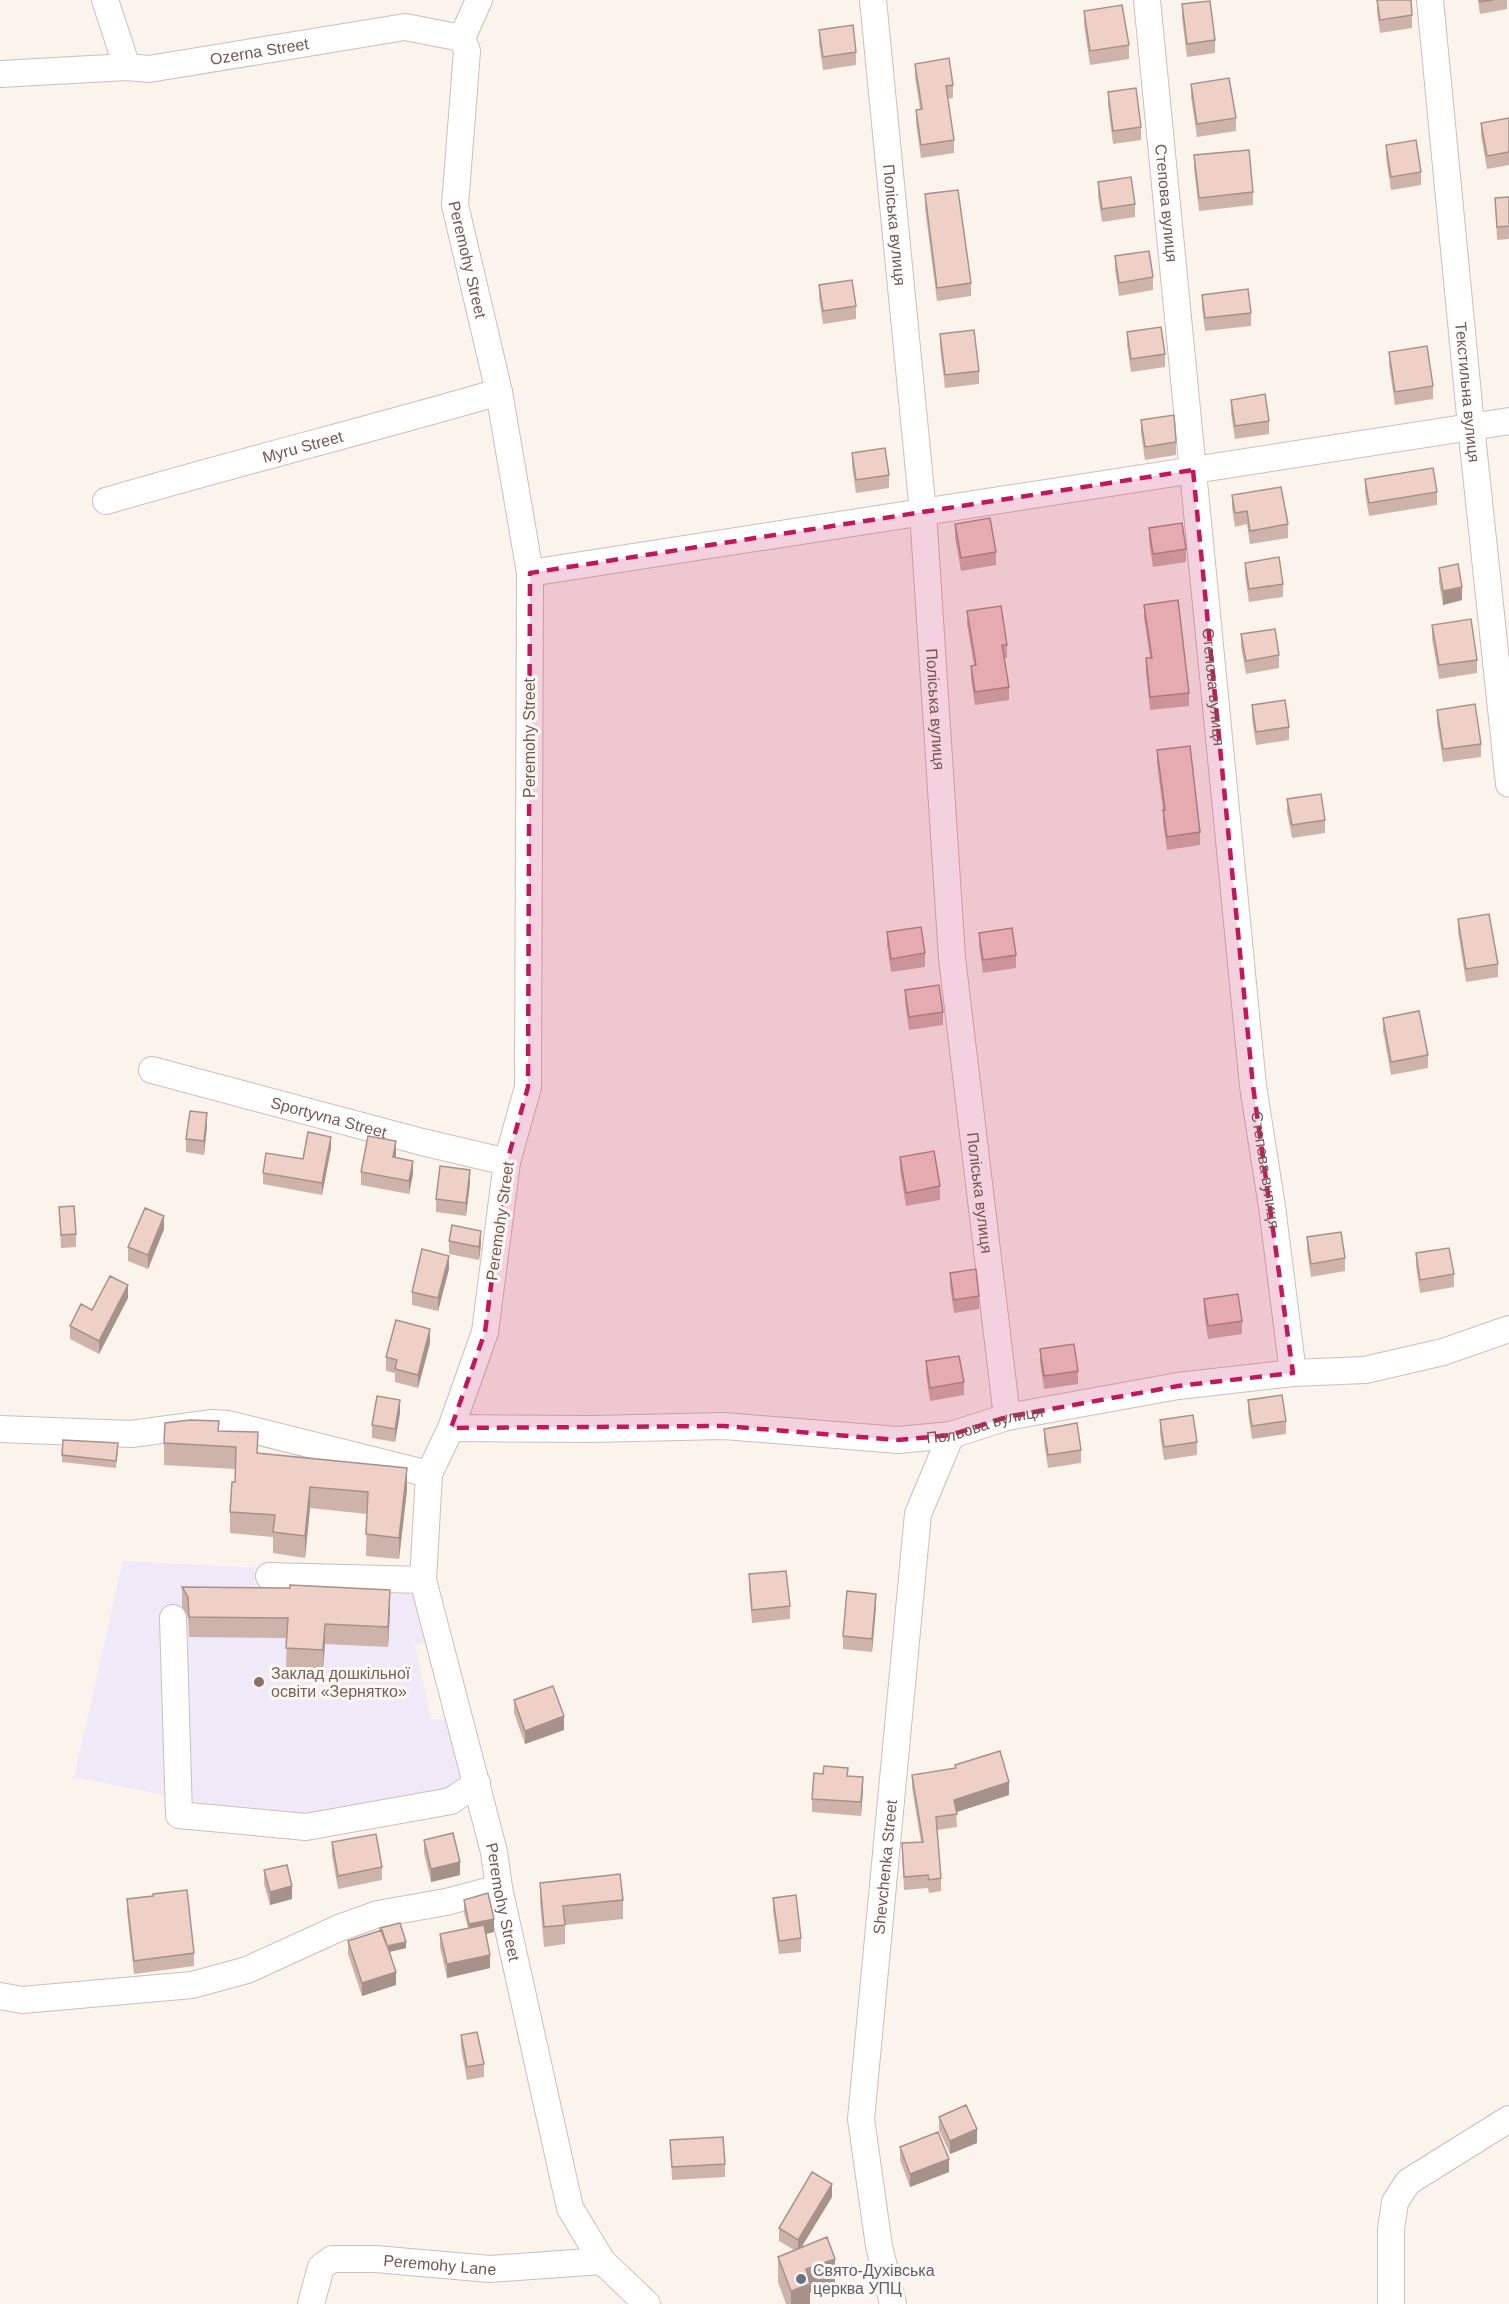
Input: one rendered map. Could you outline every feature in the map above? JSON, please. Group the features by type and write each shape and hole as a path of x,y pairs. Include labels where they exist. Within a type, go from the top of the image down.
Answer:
{"street":[{"path":"105,0 128,68"},
{"path":"462,38 479,0"},
{"name":"Поліська вулиця","path":"873,0 923,512 952,958 1007,1418"},
{"name":"Степова вулиця","path":"1147,0 1253,1086 1272,1207 1293,1373"},
{"name":"Текстильна вулиця","path":"1430,0 1471,426 1509,784"},
{"name":"Ozerna Street","path":"0,74 149,69 405,27 462,38"},
{"name":"Peremohy Street","path":"462,38 467,51 455,205 499,392 530,573 528,1087 507,1162 485,1332 451,1428 429,1474 423,1580 494,1852 499,1888 570,2208 602,2261 647,2304"},
{"name":"Myru Street","path":"106,501 499,392"},
{"path":"530,573 1509,421"},
{"name":"Sportyvna Street","path":"152,1070 422,1142 507,1162"},
{"name":"Польова вулиця","path":"451,1428 592,1429 724,1426 898,1440 951,1435 1007,1418 1178,1386 1293,1373 1365,1370 1443,1352 1509,1329"},
{"path":"0,1429 131,1434 213,1423 228,1424 429,1474"},
{"name":"Shevchenka Street","path":"893,2304 879,2246 861,2119 918,1514 951,1435"},
{"path":"269,1576 423,1580"},
{"path":"173,1618 179,1815 306,1827 451,1801 477,1784"},
{"path":"0,1996 22,2000 192,1985 247,1970 339,1928 378,1914 446,1902 499,1888"},
{"path":"1390,2304 1391,2229 1395,2202 1408,2182 1509,2119"},
{"name":"Peremohy Lane","path":"311,2304 321,2267 332,2259 375,2259 490,2269 602,2261"}],"highlighted area":[{"path":"1193,470 1253,1086 1293,1373 1178,1386 1007,1417 951,1435 898,1440 724,1426 451,1428 485,1332 507,1162 528,1087 530,573"}],"shaded area":[{"name":"Заклад дошкільної освіти «Зернятко»","path":"123,1561 414,1575 432,1641 415,1645 431,1719 451,1719 465,1779 447,1794 304,1820 74,1777"}],"building":[{"path":"1377,0 1411,0 1412,15 1380,20"},
{"path":"1210,1 1215,40 1187,44 1182,4"},
{"path":"1122,5 1129,45 1090,51 1084,11"},
{"path":"853,25 856,52 823,57 819,30"},
{"path":"949,58 953,85 946,86 954,140 921,145 916,110 922,109 915,64"},
{"path":"1229,78 1236,118 1197,124 1191,84"},
{"path":"1136,88 1141,127 1113,131 1108,92"},
{"path":"1509,118 1509,152 1487,156 1481,123"},
{"path":"1416,140 1421,172 1391,177 1386,145"},
{"path":"1249,150 1253,192 1199,198 1194,155"},
{"path":"1131,177 1135,204 1102,209 1098,182"},
{"path":"958,190 971,283 937,288 925,194"},
{"path":"1509,197 1509,226 1497,227 1495,198"},
{"path":"1149,251 1153,277 1119,283 1115,256"},
{"path":"852,280 856,306 823,311 819,285"},
{"path":"1248,289 1251,313 1205,318 1202,295"},
{"path":"1161,327 1165,354 1131,359 1127,332"},
{"path":"974,330 979,371 945,375 940,334"},
{"path":"1427,346 1433,386 1395,392 1389,352"},
{"path":"1265,394 1269,421 1235,426 1231,400"},
{"path":"1174,415 1176,442 1145,447 1141,420"},
{"path":"885,448 889,475 856,480 852,453"},
{"path":"1433,468 1437,492 1369,503 1365,479"},
{"path":"1281,487 1288,524 1250,531 1247,511 1235,513 1232,495"},
{"path":"990,518 996,552 961,558 955,524"},
{"path":"1182,523 1186,549 1153,554 1149,528"},
{"path":"1279,557 1283,584 1249,589 1245,563"},
{"path":"1458,564 1462,587 1443,591 1439,568"},
{"path":"1178,600 1189,693 1150,697 1146,658 1152,658 1144,605"},
{"path":"1001,606 1007,645 1002,645 1009,687 975,692 971,666 976,665 967,611"},
{"path":"1471,619 1477,660 1439,665 1432,625"},
{"path":"1275,629 1279,655 1246,661 1241,634"},
{"path":"1285,700 1289,727 1256,732 1252,705"},
{"path":"1475,704 1481,744 1443,749 1437,710"},
{"path":"1190,746 1200,832 1167,837 1157,750"},
{"path":"1321,794 1325,820 1292,825 1287,799"},
{"path":"1489,914 1498,964 1466,969 1458,919"},
{"path":"921,927 925,953 891,959 887,932"},
{"path":"1012,928 1016,955 983,960 979,933"},
{"path":"939,985 943,1012 909,1017 905,990"},
{"path":"1419,1011 1428,1055 1391,1062 1383,1018"},
{"path":"190,1111 207,1113 204,1141 186,1139"},
{"path":"308,1132 331,1137 322,1183 263,1173 266,1153 303,1159"},
{"path":"368,1136 396,1141 393,1157 413,1161 409,1181 361,1172"},
{"path":"934,1151 940,1186 906,1193 900,1157"},
{"path":"440,1166 470,1170 466,1203 436,1199"},
{"path":"74,1206 76,1234 61,1235 59,1207"},
{"path":"145,1208 164,1216 148,1255 128,1247"},
{"path":"452,1225 481,1231 479,1247 449,1241"},
{"path":"1341,1232 1345,1258 1311,1264 1307,1237"},
{"path":"1449,1248 1454,1274 1420,1280 1416,1253"},
{"path":"422,1249 449,1256 438,1298 412,1292"},
{"path":"976,1269 979,1296 954,1300 950,1273"},
{"path":"110,1276 128,1285 99,1341 70,1326 81,1304 92,1310"},
{"path":"1238,1294 1242,1321 1208,1326 1204,1299"},
{"path":"396,1320 430,1329 418,1375 395,1369 397,1360 386,1357"},
{"path":"1074,1344 1078,1371 1044,1376 1040,1349"},
{"path":"959,1356 964,1382 930,1388 926,1361"},
{"path":"1282,1395 1286,1421 1252,1426 1248,1400"},
{"path":"377,1396 400,1400 395,1429 372,1425"},
{"path":"1193,1415 1197,1442 1164,1447 1160,1420"},
{"path":"190,1420 219,1421 218,1431 258,1432 257,1453 407,1468 399,1538 366,1534 368,1492 310,1487 305,1536 273,1532 275,1515 230,1512 232,1482 235,1482 236,1447 164,1443 165,1423"},
{"path":"1077,1423 1081,1450 1048,1455 1044,1429"},
{"path":"63,1440 118,1443 116,1461 62,1455"},
{"path":"786,1571 790,1606 752,1610 749,1574"},
{"path":"290,1585 390,1590 388,1627 325,1624 323,1650 286,1648 288,1618 189,1617 188,1597 182,1587 290,1588"},
{"path":"847,1591 876,1594 872,1639 843,1636"},
{"path":"553,1686 564,1716 525,1731 514,1700"},
{"path":"1000,1751 1009,1782 954,1800 957,1814 936,1817 941,1878 929,1880 928,1875 904,1877 902,1843 923,1842 912,1775 956,1768 955,1765"},
{"path":"824,1766 848,1768 847,1776 863,1777 861,1802 812,1799 814,1773 823,1774"},
{"path":"453,1833 460,1862 431,1869 424,1840"},
{"path":"376,1834 382,1867 338,1876 332,1842"},
{"path":"287,1865 292,1886 270,1892 264,1870"},
{"path":"620,1874 623,1900 563,1906 565,1925 544,1927 540,1883"},
{"path":"187,1890 194,1953 134,1961 127,1899"},
{"path":"488,1893 494,1919 469,1924 464,1900"},
{"path":"796,1895 801,1938 779,1941 773,1898"},
{"path":"400,1923 406,1942 387,1946 380,1928"},
{"path":"484,1925 490,1955 447,1964 440,1934"},
{"path":"382,1930 396,1972 362,1983 348,1941"},
{"path":"477,2032 484,2064 467,2067 461,2035"},
{"path":"966,2105 977,2129 950,2141 939,2117"},
{"path":"938,2132 949,2159 910,2174 900,2147"},
{"path":"723,2137 725,2164 672,2167 670,2140"},
{"path":"812,2172 832,2184 798,2240 779,2228"},
{"path":"827,2237 835,2259 806,2269 810,2284 791,2291 778,2257"}],"place":[{"name":"Заклад дошкільної освіти «Зернятко»","path":"259,1682"},
{"name":"Свято-Духівська церква УПЦ","path":"801,2279"}]}
